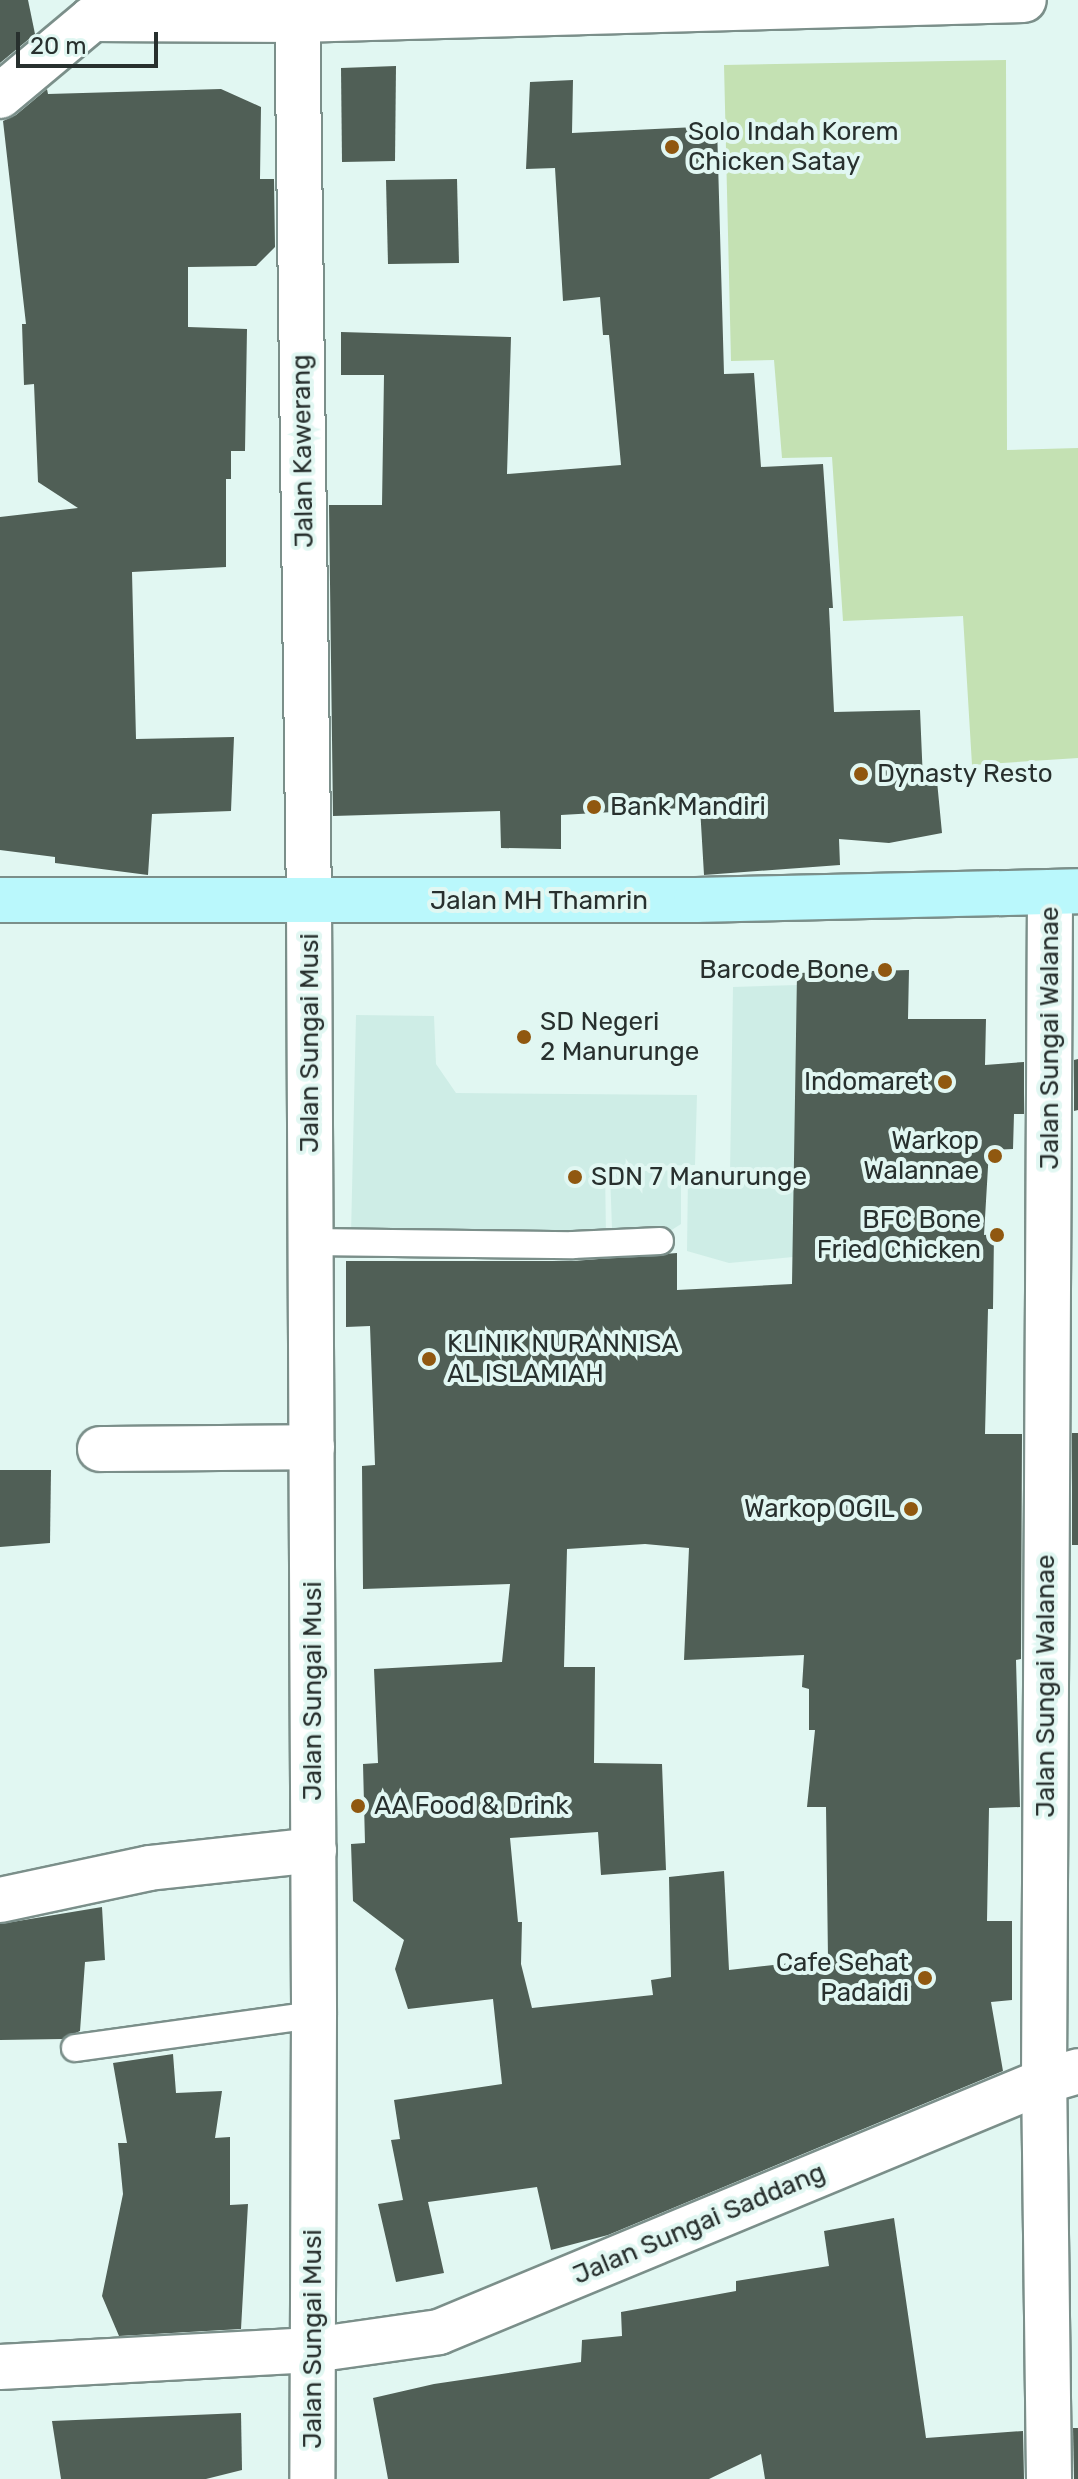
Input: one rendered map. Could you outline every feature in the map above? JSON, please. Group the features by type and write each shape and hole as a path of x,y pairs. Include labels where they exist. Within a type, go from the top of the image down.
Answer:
{"main road":[{"name":"Jalan MH Thamrin","path":"0,900 309,903 1064,892"}],"street":[{"path":"0,96 92,19 297,10 1024,0"},
{"name":"Jalan Kawerang","path":"297,10 309,903"},
{"name":"Jalan Sungai Walanae","path":"1049,2479 1061,2076 1064,892"},
{"name":"Jalan Sungai Musi","path":"309,903 314,1850 312,2479"},
{"path":"100,1449 312,1447"},
{"path":"0,1900 149,1868 314,1850"},
{"name":"Jalan Sungai Saddang","path":"0,2367 313,2350 439,2332 1061,2076"}],"lane":[{"path":"312,1242 573,1245 660,1241"},
{"path":"75,2048 314,2015"}],"shaded area":[{"path":"798,985 793,1257 729,1263 687,1251 688,1175 730,1173 733,987"},
{"path":"356,1015 434,1016 436,1064 456,1093 697,1095 695,1165 605,1167 606,1237 351,1235"},
{"path":"681,1170 681,1224 667,1233 617,1236 612,1229 610,1172"}],"green space":[{"path":"1006,60 1007,450 1078,448 1078,758 972,765 963,616 843,621 832,457 782,458 774,360 731,361 724,65"}],"building":[{"path":"0,0 28,0 35,34 0,63"},
{"path":"396,66 395,161 342,162 341,68"},
{"path":"573,80 572,133 717,126 724,374 754,373 761,467 823,464 833,608 829,608 834,712 920,710 923,781 937,781 942,833 889,843 839,839 840,865 704,875 700,807 561,815 561,849 501,848 500,811 333,816 329,505 382,505 384,375 341,375 341,332 511,337 507,474 621,465 609,335 603,335 600,297 563,301 555,168 526,169 530,82"},
{"path":"47,89 48,94 221,89 261,107 260,179 274,179 275,247 256,266 188,267 188,327 247,329 245,451 231,451 231,479 226,479 226,567 132,572 136,739 234,737 231,811 152,814 148,875 55,863 55,857 0,850 0,517 78,508 38,482 34,384 24,385 22,324 26,324 3,121 16,115"},
{"path":"457,179 459,263 388,264 386,180"},
{"path":"909,970 908,1019 986,1019 985,1065 1024,1062 1024,1114 1014,1114 1013,1149 989,1150 984,1235 994,1234 993,1309 988,1309 985,1434 1022,1434 1021,1659 1016,1660 1020,1807 989,1808 987,1921 1012,1921 1012,2000 991,2002 1003,2071 608,2235 551,2250 537,2187 428,2202 444,2273 396,2282 378,2204 403,2200 391,2140 400,2139 394,2100 502,2084 493,1999 408,2009 395,1969 404,1940 353,1901 351,1844 365,1843 363,1764 378,1763 374,1669 502,1662 510,1584 363,1589 362,1466 375,1465 370,1326 346,1327 346,1261 573,1261 677,1253 677,1290 792,1284 797,973","holes":["645,1544 689,1548 684,1660 804,1655 802,1687 809,1689 809,1730 815,1730 807,1807 826,1807 828,1959 729,1970 724,1871 669,1877 671,1977 651,1980 653,1995 532,2008 521,1964 522,1922 518,1922 510,1838 598,1832 601,1875 666,1870 662,1764 594,1763 595,1667 564,1667 567,1549"]},
{"path":"1078,1059 1078,1110 1074,1111 1074,1060"},
{"path":"1072,1433 1078,1433 1078,1545 1072,1545"},
{"path":"0,1470 51,1470 50,1543 0,1547"},
{"path":"102,1907 105,1960 85,1962 80,2031 63,2039 0,2040 0,1924"},
{"path":"173,2054 176,2093 222,2091 215,2138 230,2137 230,2205 248,2204 241,2329 119,2336 102,2296 123,2194 118,2143 127,2143 113,2063"},
{"path":"894,2218 926,2438 1023,2431 1024,2479 765,2479 761,2454 709,2479 388,2479 373,2398 434,2384 581,2362 582,2340 622,2336 621,2312 736,2291 736,2281 829,2266 824,2231"},
{"path":"241,2413 242,2470 206,2479 61,2479 52,2421"},
{"path":"1073,2428 1078,2428 1078,2479 1074,2479"}],"place":[{"name":"Solo Indah Korem Chicken Satay","path":"672,147"},
{"name":"Dynasty Resto","path":"861,774"},
{"name":"Bank Mandiri","path":"594,807"},
{"name":"Barcode Bone","path":"885,970"},
{"name":"SD Negeri 2 Manurunge","path":"524,1037"},
{"name":"Indomaret","path":"945,1082"},
{"name":"Warkop Walannae","path":"995,1156"},
{"name":"SDN 7 Manurunge","path":"575,1177"},
{"name":"BFC Bone Fried Chicken","path":"997,1235"},
{"name":"KLINIK NURANNISA AL ISLAMIAH","path":"429,1359"},
{"name":"Warkop OGIL","path":"911,1509"},
{"name":"AA Food & Drink","path":"358,1806"},
{"name":"Cafe Sehat Padaidi","path":"925,1978"}]}
